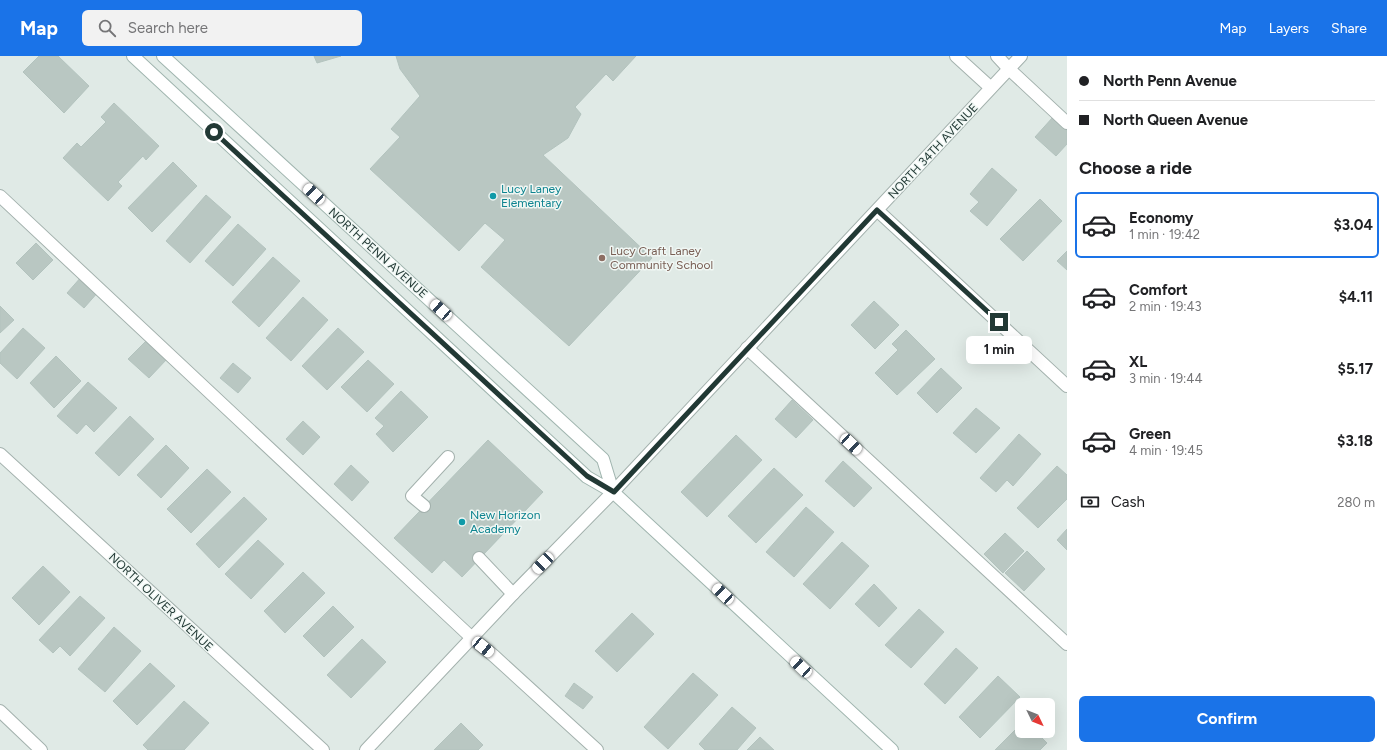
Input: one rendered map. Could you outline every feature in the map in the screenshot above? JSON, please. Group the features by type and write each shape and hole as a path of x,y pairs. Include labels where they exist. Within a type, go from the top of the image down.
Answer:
{"street":[{"name":"NORTH PENN AVENUE","path":"133,56 587,476 614,492 892,750"},
{"name":"NORTH PENN AVENUE","path":"163,56 603,459 614,492"},
{"path":"956,56 991,88"},
{"path":"997,56 1067,123"},
{"name":"NORTH 34TH AVENUE","path":"366,750 513,594 614,492 1021,56"},
{"path":"0,196 472,638 598,750"},
{"path":"877,210 1067,386"},
{"path":"747,348 1067,644"},
{"name":"NORTH OLIVER AVENUE","path":"0,454 323,750"},
{"path":"424,506 412,496 448,457"},
{"path":"480,558 513,594"},
{"path":"0,711 41,750"}],"building":[{"path":"39,56 58,56 89,86 64,113 23,72"},
{"path":"314,56 341,56 317,63"},
{"name":"Lucy Laney Elementary","path":"396,56 636,56 613,81 606,74 575,107 581,114 568,138 543,155 652,258 569,346 481,267 505,240 485,223 459,251 370,169 400,137 391,129 420,96 400,69"},
{"path":"114,103 159,146 146,160 143,156 118,182 122,186 108,201 63,158 77,143 81,147 106,122 101,117"},
{"path":"1053,117 1067,130 1067,144 1056,156 1035,137"},
{"path":"173,162 197,186 152,232 128,208"},
{"path":"992,168 1017,190 987,226 970,211 979,202 970,194"},
{"path":"206,195 231,217 190,263 166,241"},
{"path":"1040,199 1062,221 1023,261 1000,239"},
{"path":"238,224 266,249 233,286 205,261"},
{"path":"36,243 53,260 33,280 16,263"},
{"path":"1067,251 1067,270 1057,261"},
{"path":"273,257 300,281 259,327 232,302"},
{"path":"82,276 99,291 84,308 67,293"},
{"path":"303,297 328,320 291,361 266,338"},
{"path":"874,301 899,325 875,349 851,325"},
{"path":"0,306 14,320 0,333"},
{"path":"23,328 45,348 17,379 0,363 0,353"},
{"path":"338,328 364,352 327,390 302,366"},
{"path":"906,330 935,359 897,395 875,373 898,350 892,344"},
{"path":"147,340 167,359 149,378 128,359"},
{"path":"56,356 81,381 54,408 30,383"},
{"path":"368,360 394,384 367,412 341,387"},
{"path":"233,363 251,378 238,393 220,378"},
{"path":"941,368 962,388 937,413 917,393"},
{"path":"88,382 117,408 94,432 86,424 77,434 57,416"},
{"path":"401,391 428,417 393,452 376,434 384,426 375,418"},
{"path":"792,400 813,420 796,438 775,419"},
{"path":"976,408 1000,428 976,453 953,433"},
{"path":"130,416 154,439 119,476 95,453"},
{"path":"303,421 320,437 303,455 286,439"},
{"path":"1019,434 1041,454 1013,486 1007,480 996,492 980,478"},
{"path":"736,435 762,460 707,517 681,492"},
{"name":"New Horizon Academy","path":"488,440 543,492 462,577 444,560 432,573 394,538"},
{"path":"166,445 189,468 161,498 137,475"},
{"path":"843,461 872,488 854,507 825,481"},
{"path":"351,465 369,482 352,501 334,484"},
{"path":"1057,466 1067,475 1067,499 1038,528 1017,508"},
{"path":"774,468 803,495 756,543 728,516"},
{"path":"207,469 231,492 191,533 167,509"},
{"path":"244,497 267,519 219,568 196,544"},
{"path":"806,507 834,532 794,577 766,552"},
{"path":"1067,529 1067,550 1057,540"},
{"path":"1005,533 1024,551 1003,573 984,554"},
{"path":"258,540 284,564 251,599 225,574"},
{"path":"842,542 869,566 830,609 803,584"},
{"path":"1027,551 1045,569 1024,591 1005,573"},
{"path":"43,566 70,592 39,625 12,598"},
{"path":"303,572 325,593 285,633 264,611"},
{"path":"874,584 897,608 879,627 855,604"},
{"path":"80,596 105,618 70,656 60,646 53,653 39,640"},
{"path":"333,606 354,627 324,657 303,636"},
{"path":"919,609 944,632 911,668 885,645"},
{"path":"632,613 654,634 617,672 595,651"},
{"path":"114,627 141,651 105,692 78,669"},
{"path":"362,639 386,662 351,698 327,675"},
{"path":"956,648 978,668 945,704 924,684"},
{"path":"150,663 175,686 137,725 113,701"},
{"path":"693,673 718,695 668,749 644,727"},
{"path":"998,676 1020,697 1015,698 1015,702 980,738 959,717"},
{"path":"574,683 593,697 583,709 565,696"},
{"path":"184,701 209,723 184,750 148,750 143,745"},
{"path":"732,707 756,728 737,750 705,750 699,744"},
{"path":"461,723 483,745 478,750 434,750"},
{"path":"1015,730 1015,738 1042,738 1047,743 1040,750 995,750"},
{"path":"760,737 774,750 747,750"}],"place":[{"name":"Lucy Laney Elementary","path":"493,196"},
{"name":"Lucy Craft Laney Community School","path":"602,258"},
{"name":"New Horizon Academy","path":"462,522"}],"route":[{"path":"214,132 587,476 614,492 877,210 999,322"}]}
